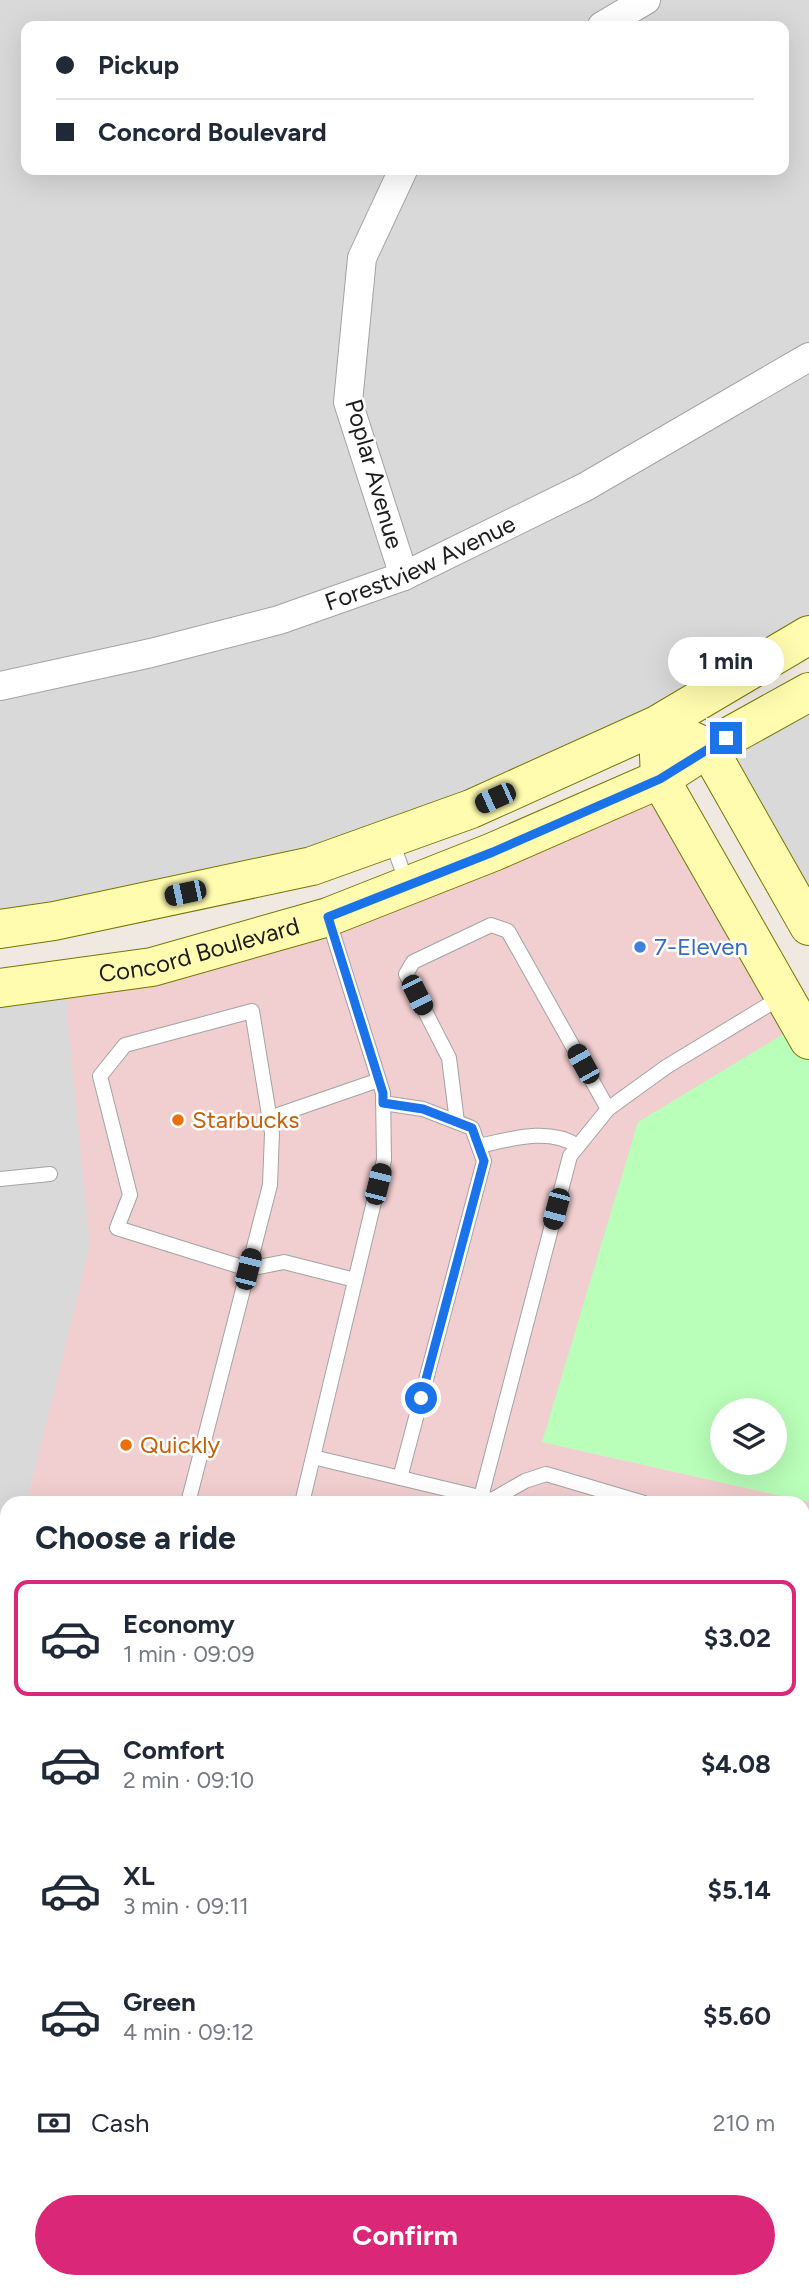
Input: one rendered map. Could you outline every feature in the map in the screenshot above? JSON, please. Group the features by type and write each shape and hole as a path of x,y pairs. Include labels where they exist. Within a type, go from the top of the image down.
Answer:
{"street":[{"path":"610,14 646,0"},
{"name":"Poplar Avenue","path":"400,175 362,258 348,402 404,576"},
{"name":"Forestview Avenue","path":"0,686 151,653 266,623 404,576 585,487 809,357"},
{"path":"0,929 54,921 312,866 471,809 657,725 809,635"},
{"name":"Concord Boulevard","path":"0,988 152,967 328,917 493,852 660,779 708,748 809,692"},
{"path":"657,725 708,748 809,926"},
{"path":"657,725 660,779 809,1040"}],"lane":[{"path":"391,838 408,886"},
{"path":"304,1496 384,1160 383,1093 328,917"},
{"path":"457,1122 449,1058 406,974 413,962 491,925 508,931 608,1109"},
{"path":"481,1496 570,1156 608,1109 666,1067 784,995"},
{"path":"190,1496 248,1269 270,1185 272,1133 252,1010 125,1045 100,1076 130,1195 117,1228 248,1269 284,1262 355,1280"},
{"path":"269,1118 379,1080"},
{"path":"383,1103 423,1109 472,1128 484,1161 400,1478"},
{"path":"479,1146 527,1136 565,1138 578,1146"},
{"path":"0,1179 50,1174"},
{"path":"313,1457 477,1496"},
{"path":"499,1496 525,1481 546,1474 620,1496"}],"shaded area":[{"path":"0,0 809,0 809,635 471,809 0,929"},
{"path":"809,692 809,926 708,748"},
{"path":"660,779 800,1024 542,1442 782,1496 29,1496 90,1244 64,981 152,967"},
{"path":"64,981 91,1244 29,1496 0,1496 0,988"}],"green space":[{"path":"800,1024 809,1040 809,1496 782,1496 542,1442 638,1122"}],"place":[{"name":"7-Eleven","path":"640,947"},
{"name":"Starbucks","path":"178,1120"},
{"name":"Quickly","path":"126,1445"}],"route":[{"path":"421,1398 484,1161 472,1128 423,1109 383,1103 383,1093 328,917 493,852 660,779 726,738"}]}
